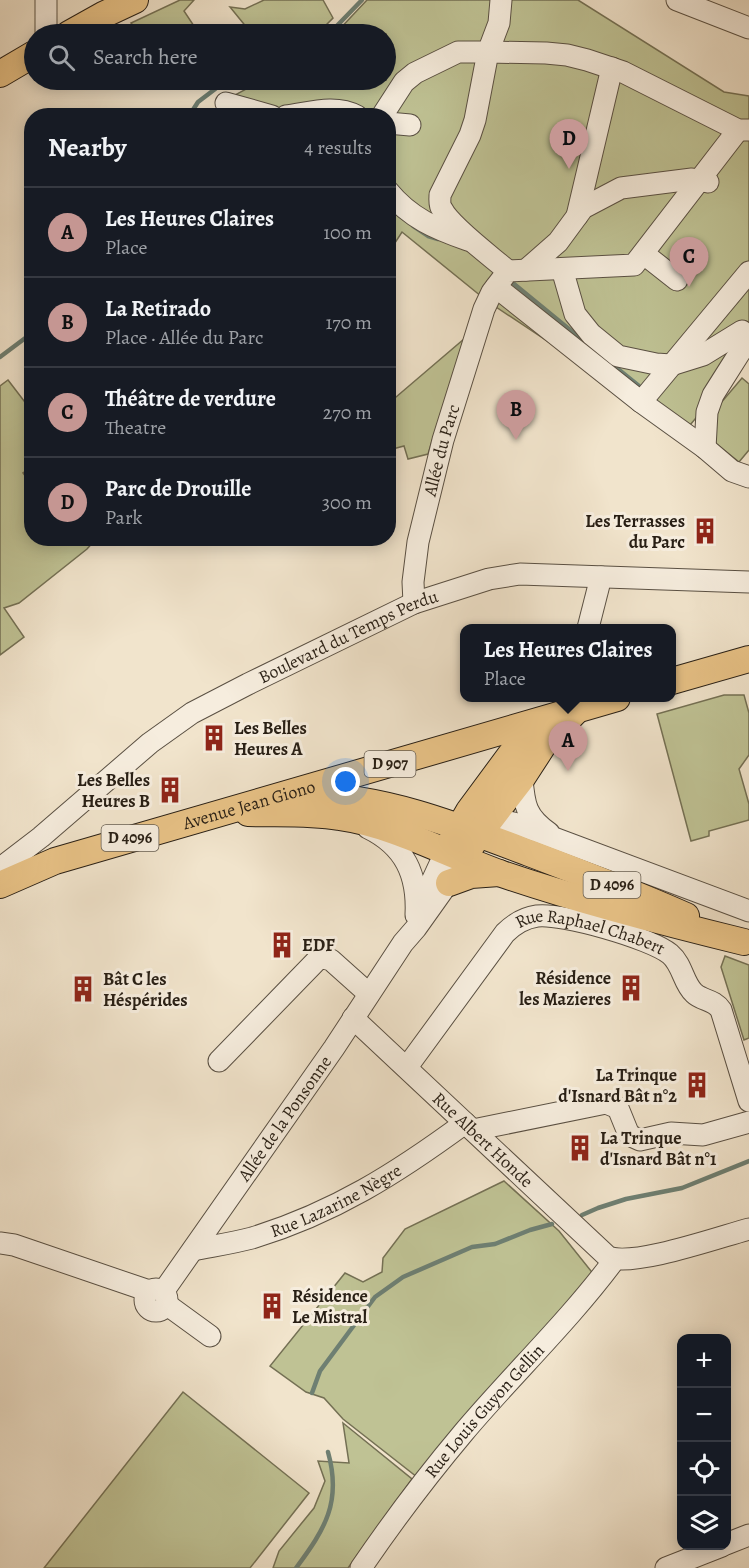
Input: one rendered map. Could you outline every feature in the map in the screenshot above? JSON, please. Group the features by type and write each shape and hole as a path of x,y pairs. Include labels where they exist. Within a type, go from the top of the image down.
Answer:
{"main road":[{"path":"87,24 135,0"},
{"path":"0,74 24,60"},
{"path":"676,680 749,658"},
{"name":"D 907","path":"466,837 520,742 538,728 584,704"},
{"name":"Avenue Jean Giono","path":"2,866 55,861 276,797 538,728"},
{"name":"D 907","path":"466,837 522,778 538,728"},
{"name":"D 4096","path":"276,797 303,795 362,800 412,810 466,837 654,902 746,943"},
{"path":"249,813 297,807 347,809 378,815 435,834 466,837"},
{"name":"D 4096","path":"207,817 249,813 332,816 394,831 466,837 502,873 613,909 746,943"},
{"path":"449,883 471,875 502,873"}],"street":[{"path":"46,0 46,24"},
{"path":"501,0 499,23 488,52 475,120 470,135 440,195 440,204 444,213 476,243 504,282 641,402 705,448 732,471 749,477"},
{"path":"677,0 749,28"},
{"path":"706,0 749,17"},
{"path":"390,108 404,82 415,73 458,52 567,55 623,72 744,130 705,181 637,262 629,266 562,269 504,282"},
{"path":"577,216 612,68"},
{"path":"226,103 244,108"},
{"path":"396,119 410,125"},
{"path":"504,282 558,242 583,208 621,188 692,179 705,181"},
{"path":"396,199 411,214 425,223 476,243"},
{"path":"644,254 677,280"},
{"path":"562,269 573,309 591,334 618,356 671,365 703,355 746,335"},
{"path":"641,402 749,272"},
{"name":"Allée du Parc","path":"414,603 413,582 418,542 436,465 467,361 504,282"},
{"path":"717,310 746,335"},
{"path":"705,448 707,412 713,395 746,335"},
{"name":"Boulevard du Temps Perdu","path":"2,866 41,837 150,743 184,718 414,603 510,575 749,582"},
{"path":"589,624 602,577"},
{"path":"522,778 525,806 529,814 540,827 562,842"},
{"path":"349,819 380,834 405,859 416,889 416,915"},
{"path":"466,837 514,824 749,911"},
{"path":"2,866 34,828 36,831"},
{"name":"Allée de la Ponsonne","path":"156,1297 194,1250 403,943 449,883 466,837"},
{"name":"Allée de la Ponsonne","path":"403,943 416,915 466,837"},
{"name":"Rue Raphael Chabert","path":"406,1067 505,933 527,918 544,916 572,920 619,933 659,947 668,953 682,970 693,993 715,1003 720,1010 749,1101"},
{"path":"219,1061 320,957 331,960 369,994"},
{"name":"Rue Albert Honde","path":"353,1018 601,1252 615,1259"},
{"path":"469,1127 606,1103 618,1108 629,1135 640,1140 675,1133 707,1134 749,1122"},
{"name":"Rue Lazarine Nègre","path":"194,1250 251,1238 330,1208 408,1165 469,1127"},
{"path":"615,1259 635,1260 749,1229"},
{"path":"0,1243 14,1245 156,1297 210,1336"},
{"path":"0,1249 156,1297"},
{"name":"Rue Louis Guyon Gellin","path":"361,1568 427,1477 471,1423 587,1294 615,1259"},
{"path":"731,1542 749,1535"},
{"path":"666,1568 710,1550"}],"green space":[{"path":"180,0 194,0 184,11 193,24 131,23"},
{"path":"264,0 323,0 333,18 327,24 244,24 230,7 245,9"},
{"path":"367,0 578,0 724,92 749,96 749,356 684,432 487,301 402,232 396,241 396,108 226,108 230,104 222,102 244,90 396,90 396,24 344,24"},
{"path":"464,339 428,454 408,459 404,446 396,448 396,397"},
{"path":"742,378 749,384 749,450 739,462 708,437 714,411"},
{"path":"8,380 24,401 24,546 90,546 19,603 4,608 24,637 0,655 0,386"},
{"path":"724,695 744,695 749,713 749,755 739,769 749,804 749,820 709,831 709,836 691,841 657,714"},
{"path":"725,956 749,965 749,1038 744,1040 721,967"},
{"path":"504,1181 559,1231 595,1276 417,1477 343,1419 324,1398 306,1392 270,1366 345,1273 363,1282 382,1272 383,1258 405,1229"},
{"path":"183,1392 309,1493 250,1568 44,1568"},
{"path":"343,1423 412,1479 348,1568 273,1568 279,1551 314,1508 325,1481 318,1461 349,1463"}],"waterway":[{"path":"339,24 362,0"},
{"path":"194,108 198,102 214,90"},
{"path":"413,226 428,236 438,239"},
{"path":"514,284 586,343"},
{"path":"0,357 24,339"},
{"path":"608,361 639,386"},
{"path":"582,1215 626,1199 682,1188 749,1161"},
{"path":"312,1393 320,1371 375,1297 403,1277 472,1247 495,1244 552,1224"},
{"path":"296,1568 323,1527 332,1500 332,1470 328,1452"}],"place":[{"name":"Parc de Drouille","path":"569,169"},
{"name":"Théâtre de verdure","path":"689,287"},
{"name":"La Retirado","path":"516,440"},
{"name":"Les Terrasses du Parc","path":"705,531"},
{"name":"Les Belles Heures A","path":"214,738"},
{"name":"Les Heures Claires","path":"568,771"},
{"name":"Les Belles Heures B","path":"170,790"},
{"name":"EDF","path":"282,945"},
{"name":"Résidence les Mazieres","path":"631,988"},
{"name":"Bât C les Héspérides","path":"83,989"},
{"name":"La Trinque d'Isnard Bât n°2","path":"697,1085"},
{"name":"La Trinque d'Isnard Bât n°1","path":"580,1148"},
{"name":"Résidence Le Mistral","path":"272,1306"}]}
